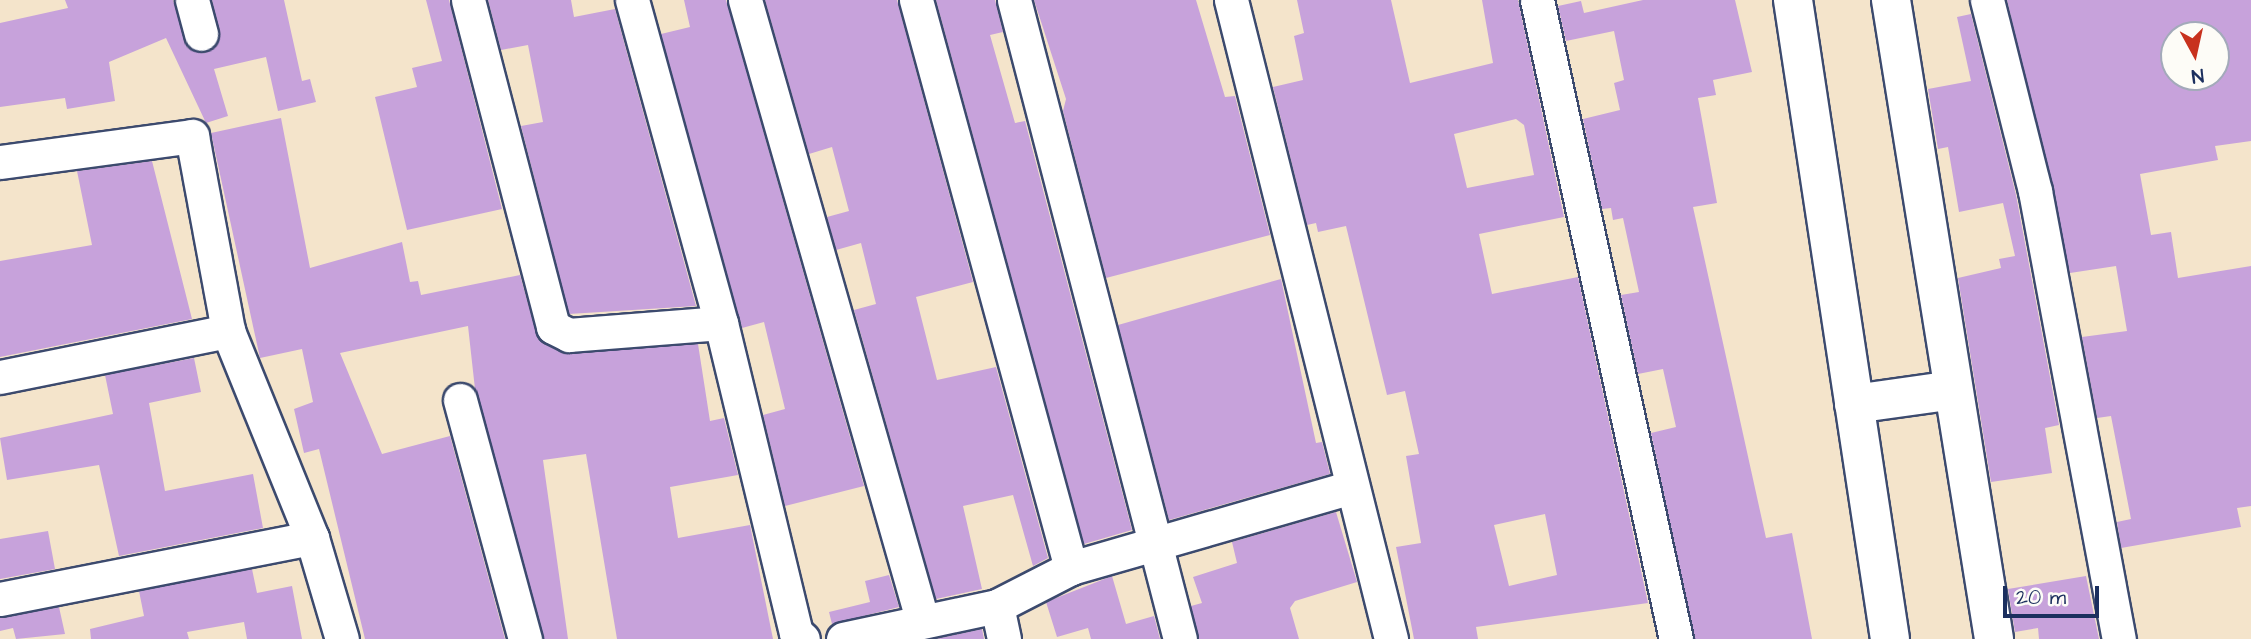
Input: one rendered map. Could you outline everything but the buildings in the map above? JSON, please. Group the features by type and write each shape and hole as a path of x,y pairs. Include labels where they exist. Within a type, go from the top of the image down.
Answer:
{"street":[{"path":"192,0 201,34"},
{"path":"468,0 553,327 569,335 721,323"},
{"path":"632,0 721,323 796,637"},
{"path":"745,0 922,619"},
{"path":"916,0 1071,568"},
{"path":"1014,0 1153,545 1180,639"},
{"path":"1231,0 1349,488 1391,639"},
{"path":"1537,0 1675,639"},
{"path":"1793,0 1890,639"},
{"path":"1891,0 1994,639"},
{"path":"1987,0 2035,191 2119,639"},
{"path":"0,162 192,136 228,331 312,538 342,639"},
{"path":"0,377 228,331"},
{"path":"1854,404 1954,390"},
{"path":"460,400 525,639"},
{"path":"844,639 922,619 997,606 1071,568 1349,488"},
{"path":"0,599 312,538"},
{"path":"997,606 1004,639"}]}
